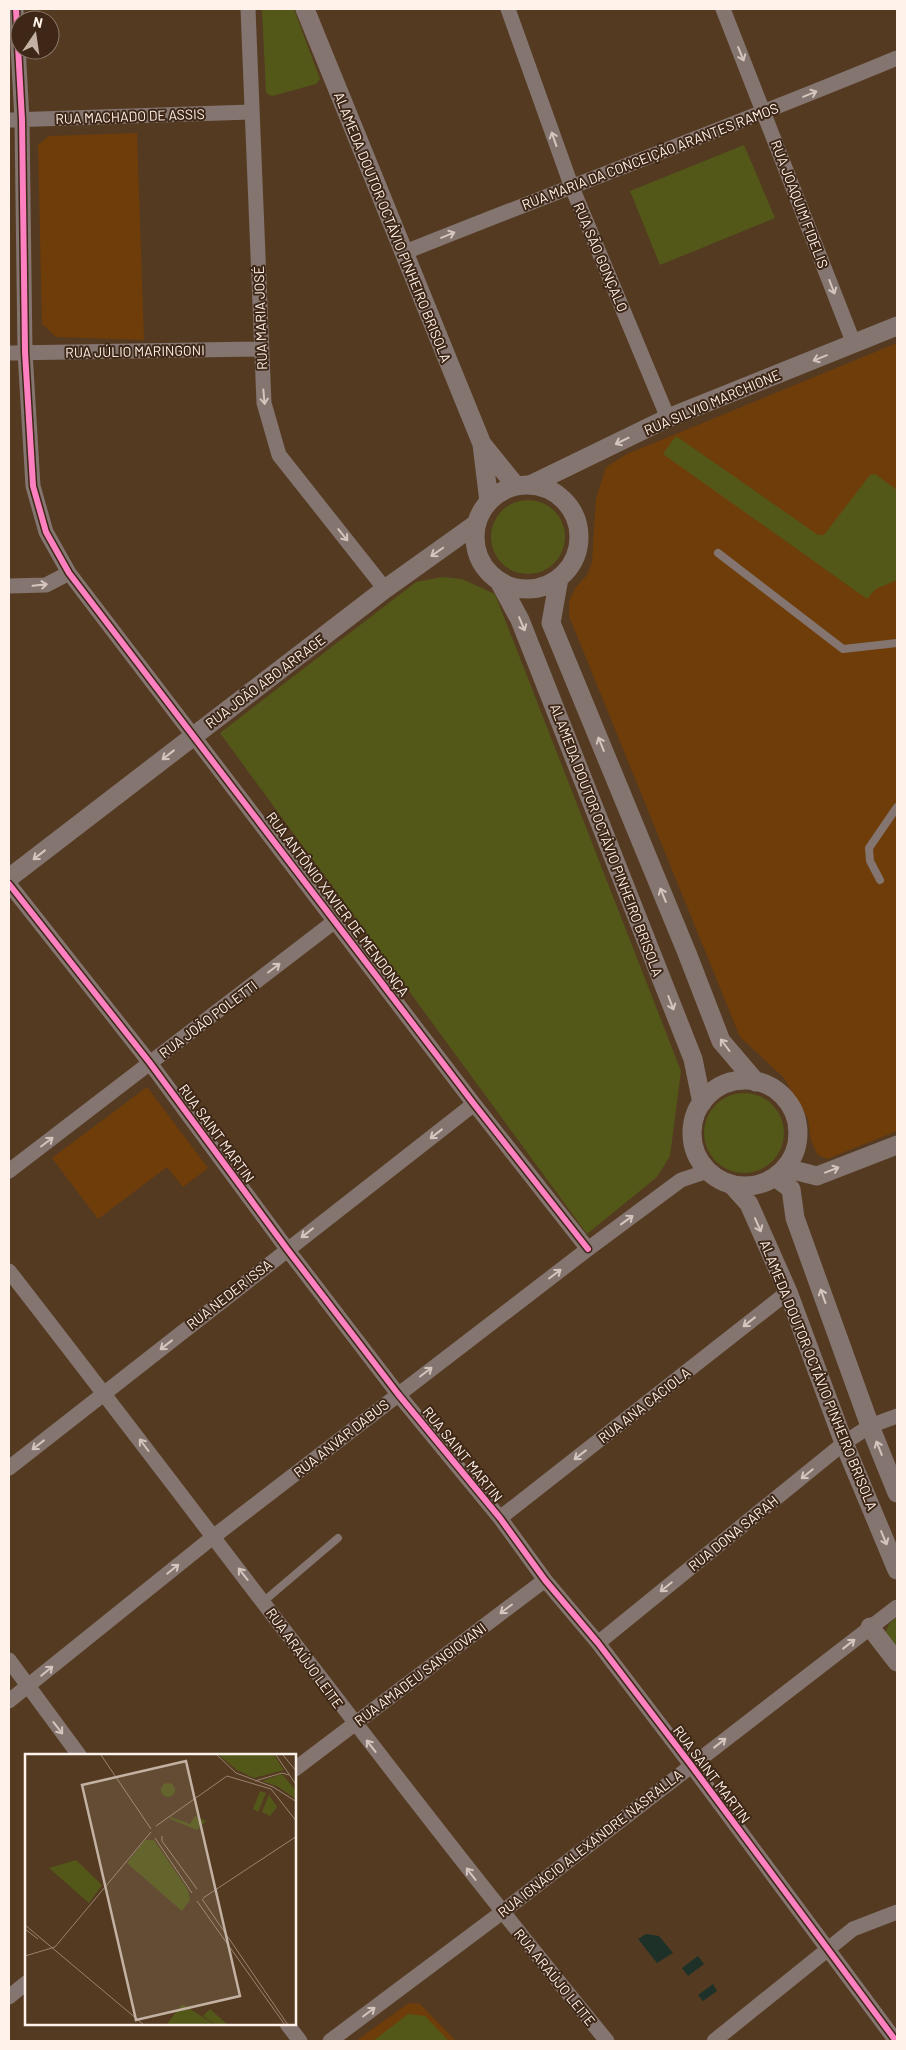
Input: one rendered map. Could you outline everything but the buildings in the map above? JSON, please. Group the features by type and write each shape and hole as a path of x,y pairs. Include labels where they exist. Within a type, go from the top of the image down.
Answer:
{"street":[{"name":"RUA ANTÔNIO XAVIER DE MENDONÇA","path":"16,9 15,120 25,352 33,486 46,532 69,573 474,1104 588,1248"},
{"name":"RUA MARIA JOSÉ","path":"248,9 264,403 279,455 385,588"},
{"name":"ALAMEDA DOUTOR OCTÁVIO PINHEIRO BRISOLA","path":"306,9 403,253 482,444 488,502"},
{"name":"RUA SÃO GONÇALO","path":"508,9 571,185 668,418"},
{"name":"RUA JOAQUIM FIDELIS","path":"723,9 765,112 854,344"},
{"name":"RUA MARIA DA CONCEIÇÃO ARANTES RAMOS","path":"403,253 571,185 765,112 897,58"},
{"name":"RUA MACHADO DE ASSIS","path":"15,120 251,112"},
{"name":"RUA SILVIO MARCHIONE","path":"523,486 668,418 897,326"},
{"name":"RUA JÚLIO MARINGONI","path":"9,353 262,349"},
{"name":"ALAMEDA DOUTOR OCTÁVIO PINHEIRO BRISOLA","path":"476,524 475,540 478,556 486,570 499,581 514,588 530,589 546,586 559,578 572,565 578,548 579,530 574,514 563,499 548,489 523,486 482,444"},
{"path":"476,524 488,502 501,492 523,486"},
{"name":"RUA JOÃO ABO ARRAGE","path":"9,878 385,588 476,524"},
{"path":"9,586 46,585 69,573"},
{"name":"ALAMEDA DOUTOR OCTÁVIO PINHEIRO BRISOLA","path":"559,578 551,623 721,1041 756,1082"},
{"name":"ALAMEDA DOUTOR OCTÁVIO PINHEIRO BRISOLA","path":"499,581 520,620 690,1050 702,1103"},
{"name":"RUA SAINT MARTIN","path":"9,884 150,1063 286,1249 398,1394 500,1518 545,1580 598,1643 896,2041"},
{"name":"RUA JOÃO POLETTI","path":"9,1171 336,921"},
{"name":"ALAMEDA DOUTOR OCTÁVIO PINHEIRO BRISOLA","path":"897,1493 870,1426 795,1218 791,1189 780,1173 795,1153 798,1135 796,1117 787,1101 773,1088 756,1082 739,1081 723,1085 709,1094 702,1103 694,1118 692,1141 700,1162 708,1171 732,1185 749,1204 788,1292 844,1444 897,1570"},
{"name":"RUA NEDER ISSA","path":"9,1468 286,1249 474,1104"},
{"path":"732,1185 755,1185 780,1173 817,1176 897,1145"},
{"name":"RUA ANVAR DABUS","path":"9,1701 213,1537 588,1248 681,1180 708,1171"},
{"name":"RUA ARAÚJO LEITE","path":"9,1271 264,1601 354,1724 502,1913 607,2041"},
{"name":"RUA ANA CACIOLA","path":"500,1518 788,1292"},
{"name":"RUA DONA SARAH","path":"598,1643 844,1444 870,1426 897,1416"},
{"name":"RUA AMADEU SANGIOVANI","path":"296,1768 545,1580"},
{"name":"RUA IGNÁCIO ALEXANDRE NASRALLA","path":"330,2041 502,1913 897,1607"},
{"path":"870,1627 897,1662"},
{"path":"9,1660 78,1754"},
{"path":"714,2041 853,1929 897,1912"},
{"path":"9,1997 25,1984"},
{"path":"288,2025 300,2041"}],"lane":[{"path":"718,553 843,649 897,643"},
{"path":"880,880 870,860 868,848 897,807"},
{"path":"264,1601 338,1538"}],"shaded area":[{"path":"137,133 144,340 56,337 42,324 38,145 49,136"},
{"path":"897,343 897,1131 827,1159 817,1154 811,1140 808,1119 784,1078 740,1037 569,616 569,601 576,587 587,575 592,562 596,499 606,467 627,454"},
{"path":"147,1087 208,1168 183,1187 167,1167 98,1219 52,1158"},
{"path":"646,1934 659,1936 673,1953 657,1963 638,1939"},
{"path":"698,1956 704,1964 688,1976 682,1968"},
{"path":"713,1984 717,1991 703,2001 698,1995"},
{"path":"409,2003 420,2004 456,2041 356,2041"}],"green space":[{"path":"262,9 294,9 320,79 316,84 272,96 266,93"},
{"path":"744,145 775,218 660,265 630,191"},
{"path":"676,436 818,535 824,535 870,475 875,474 897,490 897,580 876,589 867,599 663,454"},
{"path":"528,500 542,503 554,511 562,523 565,537 562,551 554,563 542,571 528,574 514,571 502,563 494,551 491,537 494,523 502,511 514,503"},
{"path":"442,577 462,579 495,594 681,1071 670,1156 657,1177 587,1234 220,733 416,582"},
{"path":"736,1093 752,1093 773,1104 784,1125 784,1141 773,1162 752,1173 736,1173 722,1167 710,1155 704,1141 704,1125 710,1111 722,1099"},
{"path":"897,1617 897,1647 885,1634 889,1624"},
{"path":"408,2014 425,2016 449,2041 373,2041"}],"cycle path":[{"path":"16,9 22,120 25,352 33,486 46,532 69,573 474,1104 588,1249"},
{"path":"9,884 150,1063 287,1249 398,1394 500,1518 545,1580 598,1643 896,2041"}]}
